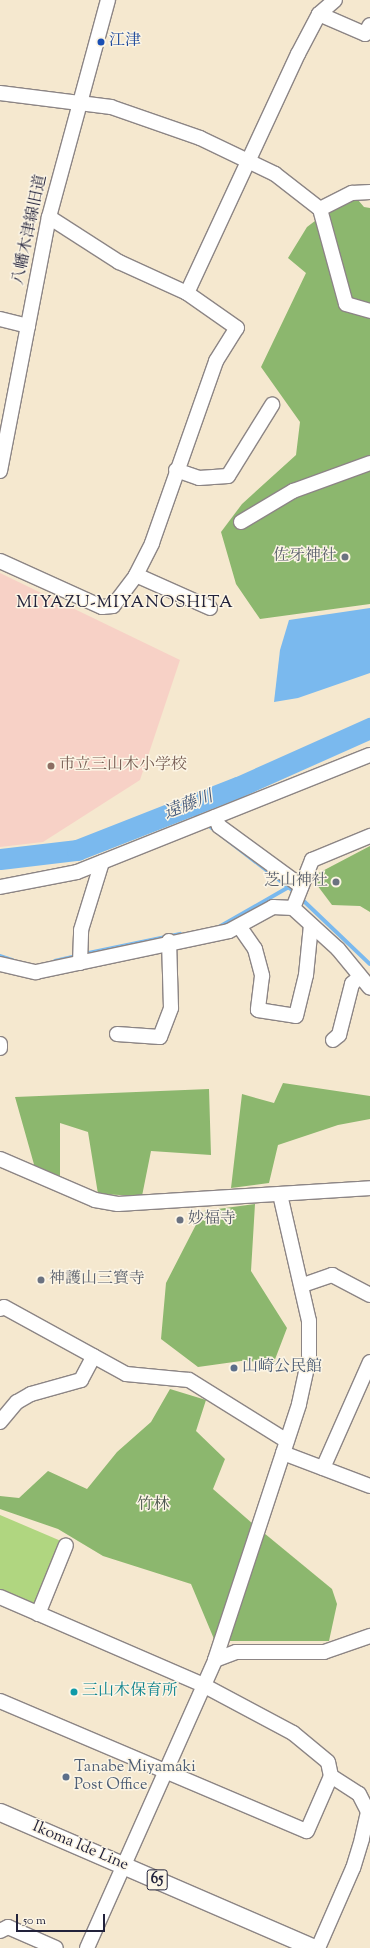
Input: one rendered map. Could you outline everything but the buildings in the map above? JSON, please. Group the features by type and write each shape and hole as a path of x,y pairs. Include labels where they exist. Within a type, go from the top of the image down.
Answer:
{"main road":[{"name":"Ikoma Ide Line","path":"0,1812 315,1948"}],"street":[{"name":"八幡木津線旧道","path":"0,470 6,410 28,326 49,217 77,104 108,0"},
{"path":"187,293 249,160 278,92 319,14 335,0"},
{"path":"319,14 365,34 370,25"},
{"path":"0,93 77,104 112,107 249,160 275,174 320,209 346,304 370,311"},
{"path":"320,209 352,193 370,192"},
{"path":"0,562 102,607 113,606 136,576 152,543 176,470 216,361 237,328 187,293 120,262 49,217"},
{"path":"0,319 6,324 28,326"},
{"path":"176,470 199,478 228,476 272,405"},
{"path":"241,522 293,490 370,463"},
{"path":"136,576 210,608"},
{"path":"0,887 41,882 102,862 370,755"},
{"path":"215,817 219,826 297,897 311,925 370,988"},
{"path":"0,964 36,972 80,964 169,941 239,926 273,907 297,897 312,860 370,836"},
{"path":"80,964 81,930 102,862"},
{"path":"239,926 255,949 262,976 258,1010 296,1016 306,975 311,925"},
{"path":"117,1034 160,1037 171,1008 169,941"},
{"path":"0,971 12,972 16,968"},
{"path":"333,1040 339,1035 352,984 360,976"},
{"path":"0,1159 95,1200 118,1204 370,1188"},
{"path":"87,1948 215,1660 285,1447 309,1358 303,1285 292,1252 280,1194"},
{"path":"303,1285 332,1275 370,1295"},
{"path":"0,1309 4,1307 126,1374 189,1380 285,1447 323,1468 370,1486"},
{"path":"0,1422 17,1402 31,1394 81,1380 94,1356"},
{"path":"323,1468 370,1362"},
{"path":"38,1614 66,1545"},
{"path":"0,1597 203,1685 293,1733 328,1762 331,1776 307,1832 0,1701"},
{"path":"215,1660 236,1652 324,1652 370,1636"},
{"path":"318,1948 353,1868 368,1812 359,1794 331,1776"},
{"path":"0,1931 8,1927 56,1948"}],"shaded area":[{"path":"0,573 180,660 140,780 43,842 0,847"}],"green space":[{"path":"352,193 364,207 370,208 370,604 260,619 236,584 221,532 242,504 296,455 300,422 261,367 306,273 288,258 307,227"},
{"path":"370,846 370,912 360,906 332,905 311,877"},
{"path":"283,1083 370,1096 370,1119 338,1125 278,1145 269,1183 231,1188 242,1094 274,1103"},
{"path":"209,1089 211,1155 151,1151 142,1196 98,1194 88,1132 60,1123 60,1177 35,1168 15,1097"},
{"path":"255,1204 251,1271 287,1328 274,1362 241,1361 198,1367 161,1339 166,1283 203,1211"},
{"name":"竹林","path":"170,1389 206,1400 196,1431 225,1459 213,1489 253,1524 214,1639 191,1584 103,1556 58,1529 0,1509 0,1496 19,1498 48,1471 87,1489 117,1452 151,1422"},
{"path":"0,1515 61,1541 35,1606 0,1590"},
{"path":"264,1533 332,1589 337,1604 329,1641 227,1641"}],"water":[{"path":"370,608 370,673 298,698 274,702 280,650 289,620"}],"waterway":[{"name":"遠藤川","path":"0,859 77,850 238,787 370,728"},
{"path":"187,806 201,819"},
{"path":"207,824 295,892"},
{"path":"219,927 289,887"},
{"path":"301,898 370,964"},
{"path":"84,954 180,934"},
{"path":"0,956 12,960"},
{"path":"55,961 76,956"}],"place":[{"name":"江津","path":"101,42"},
{"name":"佐牙神社","path":"345,557"},
{"name":"市立三山木小学校","path":"51,766"},
{"name":"芝山神社","path":"336,882"},
{"name":"妙福寺","path":"180,1220"},
{"name":"神護山三寳寺","path":"41,1280"},
{"name":"山崎公民館","path":"234,1368"},
{"name":"三山木保育所","path":"74,1692"},
{"name":"Tanabe Miyamaki Post Office","path":"66,1777"}],"district":[{"name":"MIYAZU-MIYANOSHITA","path":"125,604"}]}
